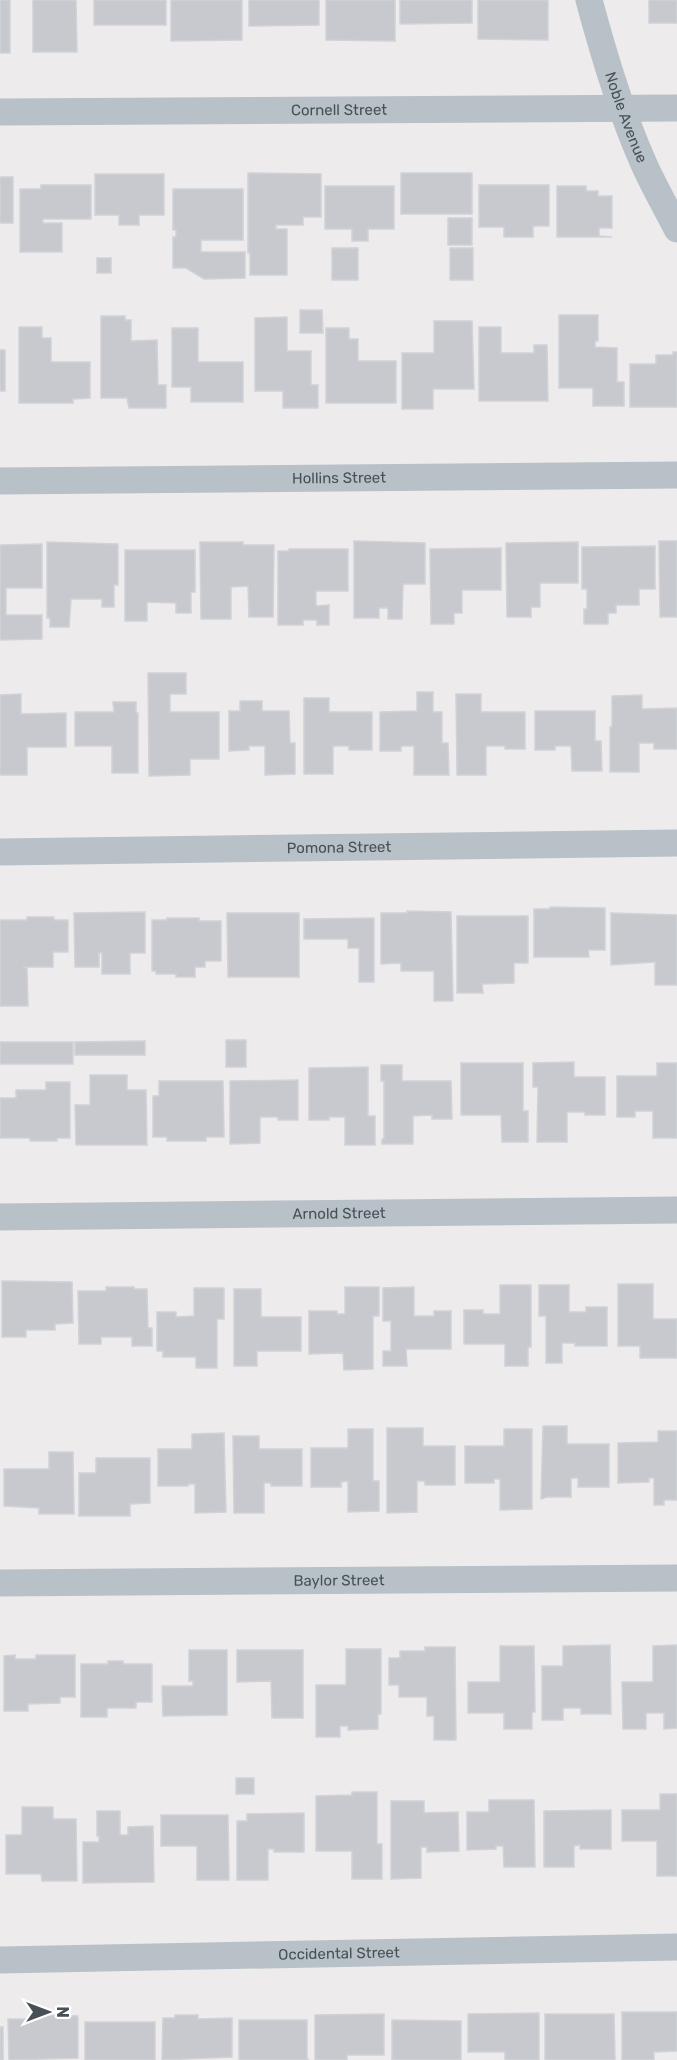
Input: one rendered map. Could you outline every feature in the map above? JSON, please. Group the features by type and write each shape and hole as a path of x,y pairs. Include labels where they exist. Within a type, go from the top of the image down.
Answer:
{"street":[{"name":"Noble Avenue","path":"589,0 607,68 621,108 644,164 677,229"},
{"name":"Cornell Street","path":"0,112 677,108"},
{"name":"Hollins Street","path":"0,481 677,475"},
{"name":"Pomona Street","path":"0,852 677,843"},
{"name":"Arnold Street","path":"0,1217 677,1210"},
{"name":"Baylor Street","path":"0,1583 677,1578"},
{"name":"Occidental Street","path":"0,1960 677,1947"}],"building":[{"path":"0,0 10,0 10,53 0,53"},
{"path":"33,0 76,0 77,52 33,52"},
{"path":"94,0 166,0 166,25 94,25"},
{"path":"171,0 242,0 242,40 171,41"},
{"path":"249,0 319,0 319,25 249,26"},
{"path":"326,0 395,0 395,41 326,40"},
{"path":"400,0 472,0 472,23 400,24"},
{"path":"478,0 548,0 548,40 478,39"},
{"path":"649,0 677,0 677,23 649,23"},
{"path":"248,173 321,174 321,217 303,217 303,225 276,225 276,229 287,229 287,275 250,275"},
{"path":"401,173 472,173 472,214 401,214"},
{"path":"95,174 164,174 164,215 139,215 139,225 119,225 119,215 95,215"},
{"path":"0,177 13,177 13,223 0,223"},
{"path":"41,185 91,185 91,219 43,219 43,223 62,223 62,252 20,252 20,189 41,189"},
{"path":"479,185 549,185 549,226 533,226 533,237 504,237 504,227 479,227"},
{"path":"325,186 394,186 394,229 368,229 368,241 352,241 352,229 325,229"},
{"path":"557,186 586,186 586,191 598,191 598,196 612,196 612,228 599,228 599,236 612,237 557,237"},
{"path":"173,189 243,189 243,240 201,240 201,252 245,252 245,278 204,279 186,268 173,268 173,237 176,237 176,230 173,230"},
{"path":"448,218 472,218 472,245 448,245"},
{"path":"332,248 358,248 358,280 332,280"},
{"path":"450,248 473,248 473,280 450,280"},
{"path":"97,258 111,258 111,273 97,273"},
{"path":"300,310 322,310 323,333 300,333"},
{"path":"559,315 598,315 598,341 595,341 595,347 617,348 617,382 624,382 624,406 593,406 593,388 559,388"},
{"path":"101,316 125,316 125,320 131,320 131,341 157,340 158,385 166,385 166,408 129,408 127,398 101,398"},
{"path":"287,317 287,351 311,351 311,385 318,385 318,408 283,408 283,391 255,391 255,318"},
{"path":"434,321 472,321 474,389 433,389 433,409 402,409 402,353 434,353"},
{"path":"19,327 42,327 42,338 51,338 51,362 90,362 90,398 73,399 73,403 19,403"},
{"path":"479,327 501,327 501,353 534,353 534,345 547,345 548,401 479,401"},
{"path":"172,328 198,328 198,362 243,362 243,402 191,402 191,387 172,387"},
{"path":"326,328 349,328 349,339 358,339 358,361 396,361 396,403 326,403"},
{"path":"0,350 5,350 5,391 0,391"},
{"path":"673,352 677,352 677,407 630,407 630,364 656,364 656,355 673,355"},
{"path":"354,541 425,543 425,584 403,584 402,619 388,619 388,608 379,608 379,618 354,618"},
{"path":"659,541 677,541 677,617 660,617"},
{"path":"47,542 118,544 118,585 114,585 114,607 102,607 102,599 71,599 69,627 50,627 50,618 47,618"},
{"path":"200,542 274,545 273,617 249,617 248,586 231,587 231,619 201,619"},
{"path":"578,542 578,583 540,583 540,607 531,607 531,617 507,617 506,543"},
{"path":"42,544 42,588 6,588 6,615 42,615 42,639 0,640 0,545"},
{"path":"655,546 655,589 639,589 639,605 616,605 616,613 608,613 608,624 584,624 587,589 582,589 582,547"},
{"path":"501,548 501,590 462,590 462,613 454,613 454,624 431,624 430,549"},
{"path":"289,549 348,549 348,591 316,591 316,606 329,605 329,625 317,625 317,620 303,620 303,625 278,625 278,551 289,551"},
{"path":"125,550 195,550 195,592 191,592 191,613 176,613 176,603 147,602 147,621 125,621"},
{"path":"148,673 186,673 186,694 170,694 170,712 219,712 219,759 190,759 190,775 149,776"},
{"path":"417,692 433,692 433,712 442,712 442,743 448,743 449,775 414,775 414,746 401,746 401,751 380,751 380,712 417,711"},
{"path":"21,694 21,714 66,713 66,747 27,747 27,775 0,775 0,695"},
{"path":"456,694 481,694 481,712 525,712 525,749 486,746 486,775 457,775"},
{"path":"642,695 642,709 677,708 677,749 654,749 654,743 639,743 639,772 610,772 612,696"},
{"path":"304,698 329,698 329,712 372,712 372,750 349,750 349,746 333,746 333,774 304,774"},
{"path":"240,701 262,701 262,711 289,711 290,743 295,743 295,774 265,775 265,746 249,746 249,750 229,751 229,711 240,711"},
{"path":"113,702 136,702 138,773 112,773 112,746 75,746 75,712 114,712"},
{"path":"535,711 595,711 595,741 601,741 602,771 572,771 571,746 555,746 555,750 535,750"},
{"path":"550,907 605,908 605,950 588,950 589,957 534,957 534,909 550,909"},
{"path":"407,911 451,912 453,1001 434,1001 434,971 401,971 401,963 381,964 381,913 407,913"},
{"path":"145,912 145,953 130,953 130,974 102,974 102,953 99,953 99,967 75,967 74,913"},
{"path":"227,913 299,913 299,977 228,977"},
{"path":"611,913 677,915 677,985 655,985 655,962 611,965"},
{"path":"457,916 528,916 528,963 514,963 514,983 482,984 483,993 457,993"},
{"path":"27,917 54,917 54,920 68,920 68,952 53,952 53,967 23,967 27,968 28,1006 0,1006 0,920 27,920"},
{"path":"167,918 221,921 221,961 205,961 205,967 195,967 195,977 176,977 176,974 156,974 156,971 152,971 152,920 167,920"},
{"path":"374,918 374,982 359,982 359,948 348,948 348,939 304,939 304,919"},
{"path":"226,1040 246,1040 246,1067 226,1067"},
{"path":"145,1041 145,1055 75,1055 75,1042"},
{"path":"0,1042 73,1042 73,1064 0,1064"},
{"path":"574,1062 574,1077 605,1077 605,1115 567,1112 567,1142 537,1142 538,1087 533,1087 533,1063"},
{"path":"461,1063 523,1063 523,1111 528,1111 528,1142 502,1142 501,1115 461,1115"},
{"path":"657,1063 677,1063 677,1138 653,1138 653,1111 635,1111 635,1117 617,1117 617,1076 657,1076"},
{"path":"381,1065 402,1065 402,1081 451,1081 452,1119 432,1119 432,1115 413,1116 413,1144 382,1144 382,1139 384,1139 384,1081 381,1081"},
{"path":"368,1067 368,1116 375,1116 375,1145 345,1145 345,1117 309,1120 309,1068"},
{"path":"90,1075 127,1075 127,1090 146,1090 147,1145 76,1145 75,1105 90,1105"},
{"path":"298,1080 298,1120 260,1117 260,1143 230,1144 230,1081"},
{"path":"159,1081 223,1081 224,1137 206,1137 206,1141 167,1141 167,1137 153,1137 153,1096 159,1096"},
{"path":"46,1082 70,1082 70,1138 57,1138 57,1141 30,1141 30,1138 0,1138 0,1098 16,1098 16,1090 46,1090"},
{"path":"2,1281 72,1282 73,1323 55,1324 55,1330 26,1330 26,1337 2,1337"},
{"path":"618,1284 653,1284 653,1319 677,1319 677,1358 640,1358 640,1346 618,1346"},
{"path":"500,1285 531,1285 531,1347 528,1347 528,1366 505,1366 505,1344 464,1344 464,1310 483,1310 483,1314 500,1314"},
{"path":"539,1285 569,1285 569,1312 586,1312 586,1307 607,1307 607,1346 575,1346 575,1343 562,1343 562,1363 546,1363 546,1316 539,1316"},
{"path":"106,1287 147,1289 148,1328 152,1328 152,1346 132,1346 132,1337 101,1337 101,1344 79,1344 78,1291 106,1291"},
{"path":"345,1287 379,1287 379,1316 373,1316 373,1369 344,1370 343,1353 309,1354 309,1311 337,1311 337,1314 345,1314"},
{"path":"414,1287 414,1316 434,1316 434,1311 451,1311 451,1349 406,1349 407,1366 383,1366 383,1351 391,1351 391,1321 383,1321 383,1288"},
{"path":"194,1288 224,1288 224,1319 217,1319 217,1368 196,1368 196,1357 163,1357 163,1351 157,1351 157,1312 176,1312 176,1317 194,1316"},
{"path":"234,1289 261,1289 261,1317 301,1317 301,1351 257,1351 257,1366 234,1366"},
{"path":"543,1426 567,1426 567,1444 609,1444 609,1487 578,1487 578,1478 571,1478 571,1497 541,1499"},
{"path":"387,1428 423,1428 423,1446 455,1446 455,1485 425,1485 425,1481 417,1481 417,1512 387,1513"},
{"path":"348,1429 373,1429 373,1481 379,1481 379,1511 348,1512 348,1481 341,1482 341,1487 311,1487 311,1448 348,1448"},
{"path":"504,1429 532,1429 532,1509 500,1510 500,1479 494,1479 494,1483 465,1483 465,1446 504,1446"},
{"path":"658,1431 677,1431 677,1500 664,1500 664,1505 654,1505 654,1478 649,1478 649,1482 618,1483 618,1443 658,1442"},
{"path":"224,1433 226,1512 195,1513 195,1484 158,1486 158,1449 192,1449 192,1434"},
{"path":"233,1436 259,1436 259,1449 302,1449 302,1486 271,1486 271,1483 264,1483 264,1513 234,1513"},
{"path":"49,1452 73,1452 74,1514 39,1514 39,1508 4,1506 4,1469 49,1469"},
{"path":"96,1458 150,1458 150,1503 130,1504 130,1516 79,1516 79,1473 96,1473"},
{"path":"610,1645 611,1714 581,1714 581,1708 563,1708 563,1720 542,1720 542,1666 563,1666 563,1646"},
{"path":"677,1645 677,1728 664,1729 664,1713 646,1713 646,1729 623,1729 622,1682 653,1682 653,1646"},
{"path":"500,1646 534,1646 535,1712 532,1712 532,1729 504,1729 504,1713 468,1713 468,1682 500,1682"},
{"path":"425,1647 455,1647 456,1740 434,1740 434,1716 427,1716 427,1697 399,1697 399,1685 389,1685 389,1658 400,1658 400,1651 425,1651"},
{"path":"346,1649 381,1649 381,1714 378,1714 378,1729 348,1730 348,1726 340,1726 340,1737 316,1737 316,1685 346,1685"},
{"path":"189,1650 227,1650 227,1715 163,1716 162,1686 193,1686 193,1681 189,1681"},
{"path":"237,1650 303,1650 303,1718 272,1718 271,1681 237,1682"},
{"path":"15,1655 15,1659 36,1659 36,1655 75,1655 75,1697 60,1697 60,1703 28,1704 28,1711 4,1711 4,1656"},
{"path":"108,1661 123,1661 123,1664 152,1664 152,1702 136,1702 136,1708 107,1708 107,1717 81,1717 81,1664 108,1664"},
{"path":"236,1778 254,1778 254,1794 236,1794"},
{"path":"352,1792 377,1792 377,1844 382,1844 382,1879 352,1879 352,1851 316,1851 316,1796 352,1795"},
{"path":"660,1794 677,1794 677,1876 657,1876 657,1841 622,1841 622,1810 660,1810"},
{"path":"489,1800 534,1800 535,1867 504,1867 503,1846 496,1846 496,1849 467,1850 467,1812 489,1812"},
{"path":"391,1801 424,1801 424,1813 458,1812 459,1851 427,1852 427,1847 421,1847 421,1878 391,1879"},
{"path":"22,1807 53,1807 53,1819 76,1819 77,1881 42,1881 41,1874 6,1874 6,1835 22,1835"},
{"path":"611,1810 611,1849 580,1849 580,1845 574,1846 574,1867 544,1867 544,1811"},
{"path":"97,1811 120,1811 120,1835 128,1835 128,1827 153,1826 154,1882 83,1883 83,1842 99,1842"},
{"path":"304,1813 304,1852 274,1852 274,1849 268,1849 268,1880 237,1880 237,1821 247,1821 247,1814"},
{"path":"161,1815 228,1815 229,1880 197,1880 197,1846 161,1846"},
{"path":"622,2012 677,2012 677,2051 654,2052 654,2060 622,2060"},
{"path":"539,2013 539,2060 505,2060 505,2052 468,2052 468,2014"},
{"path":"384,2014 384,2055 347,2055 347,2060 315,2060 315,2015"},
{"path":"545,2014 614,2014 615,2060 545,2060"},
{"path":"35,2015 78,2016 78,2058 9,2060 8,2019 36,2019"},
{"path":"175,2015 198,2015 198,2019 232,2018 232,2057 162,2060 163,2018 175,2018"},
{"path":"239,2020 307,2020 307,2059 309,2060 239,2060"},
{"path":"392,2020 461,2021 461,2060 392,2060"},
{"path":"85,2022 155,2022 155,2060 85,2060"},
{"path":"0,2027 3,2027 3,2060 0,2060"}]}
